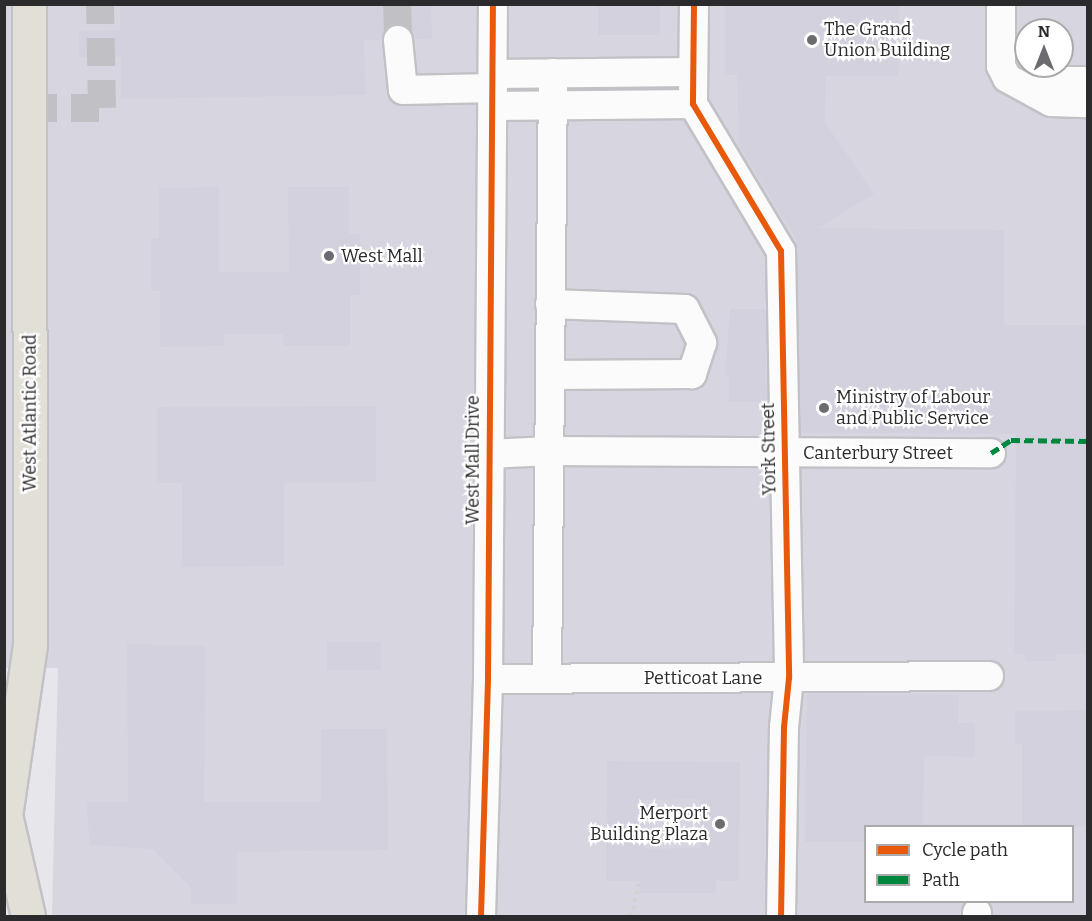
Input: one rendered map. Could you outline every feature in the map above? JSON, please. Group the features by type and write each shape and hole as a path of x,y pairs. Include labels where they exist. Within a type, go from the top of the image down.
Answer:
{"main road":[{"name":"West Atlantic Road","path":"28,916 5,821 30,644 29,4"},
{"path":"4,912 14,916"}],"street":[{"name":"West Mall Drive","path":"481,916 488,679 493,4"},
{"path":"493,89 553,105 693,104 694,4"},
{"path":"1001,4 1003,72 1012,84 1051,102 1088,104"},
{"path":"398,40 403,90 493,89 553,73 693,72"},
{"path":"546,678 553,73"},
{"path":"1035,93 1051,81 1088,81"},
{"name":"York Street","path":"693,104 782,252 789,678 781,916"},
{"path":"550,304 685,309 702,343 692,374 550,375"},
{"name":"Canterbury Street","path":"488,454 550,451 991,453"},
{"name":"Petticoat Lane","path":"488,679 989,676"}],"path":[{"path":"631,916 640,881"}],"shaded area":[{"path":"4,5 1087,5 1087,916 52,916 58,668 5,668"}],"building":[{"path":"120,4 431,4 432,39 415,39 411,30 397,24 388,27 382,40 364,40 366,95 121,99 121,57 79,57 79,31 120,30"},
{"path":"598,4 660,4 660,35 598,35"},
{"path":"725,4 899,4 898,76 826,76 825,122 874,194 819,228 1004,230 1004,325 1088,325 1088,654 1056,654 1056,661 1025,661 1025,654 1014,654 1016,434 801,433 796,239 739,146 737,75 725,75"},
{"name":"West Mall","path":"219,187 219,272 289,272 288,187 349,187 349,234 360,234 360,295 350,295 350,346 283,346 283,334 224,334 224,346 160,347 160,291 151,291 151,238 159,238 159,188"},
{"path":"730,309 766,309 767,402 729,402 729,375 725,375"},
{"path":"376,406 376,482 284,483 284,566 182,567 182,483 157,483 157,407"},
{"path":"327,642 381,642 381,670 327,670"},
{"path":"127,644 206,646 204,802 321,802 321,729 387,729 388,850 237,852 237,904 191,904 191,888 152,849 90,845 86,802 128,802"},
{"path":"807,694 959,695 958,723 975,723 975,757 924,756 923,825 864,825 864,842 805,842"},
{"path":"1088,710 1088,826 1022,825 1022,744 1015,744 1015,711"},
{"name":"Merport Building Plaza","path":"607,761 740,762 739,881 716,881 716,893 640,893 640,881 606,881","holes":["700,799 701,848 644,849 643,800"]}],"tunnel":[{"path":"29,108 102,108 100,4"},
{"path":"397,4 398,40"}],"marked path":[{"path":"991,453 1011,440 1088,441"}],"cycle path":[{"path":"481,916 488,679 493,4"},
{"path":"694,4 693,104 781,251 789,678 784,727 781,916"}],"place":[{"name":"The Grand Union Building","path":"812,40"},
{"name":"West Mall","path":"329,256"},
{"name":"Ministry of Labour and Public Service","path":"824,408"},
{"name":"Merport Building Plaza","path":"720,824"}]}
